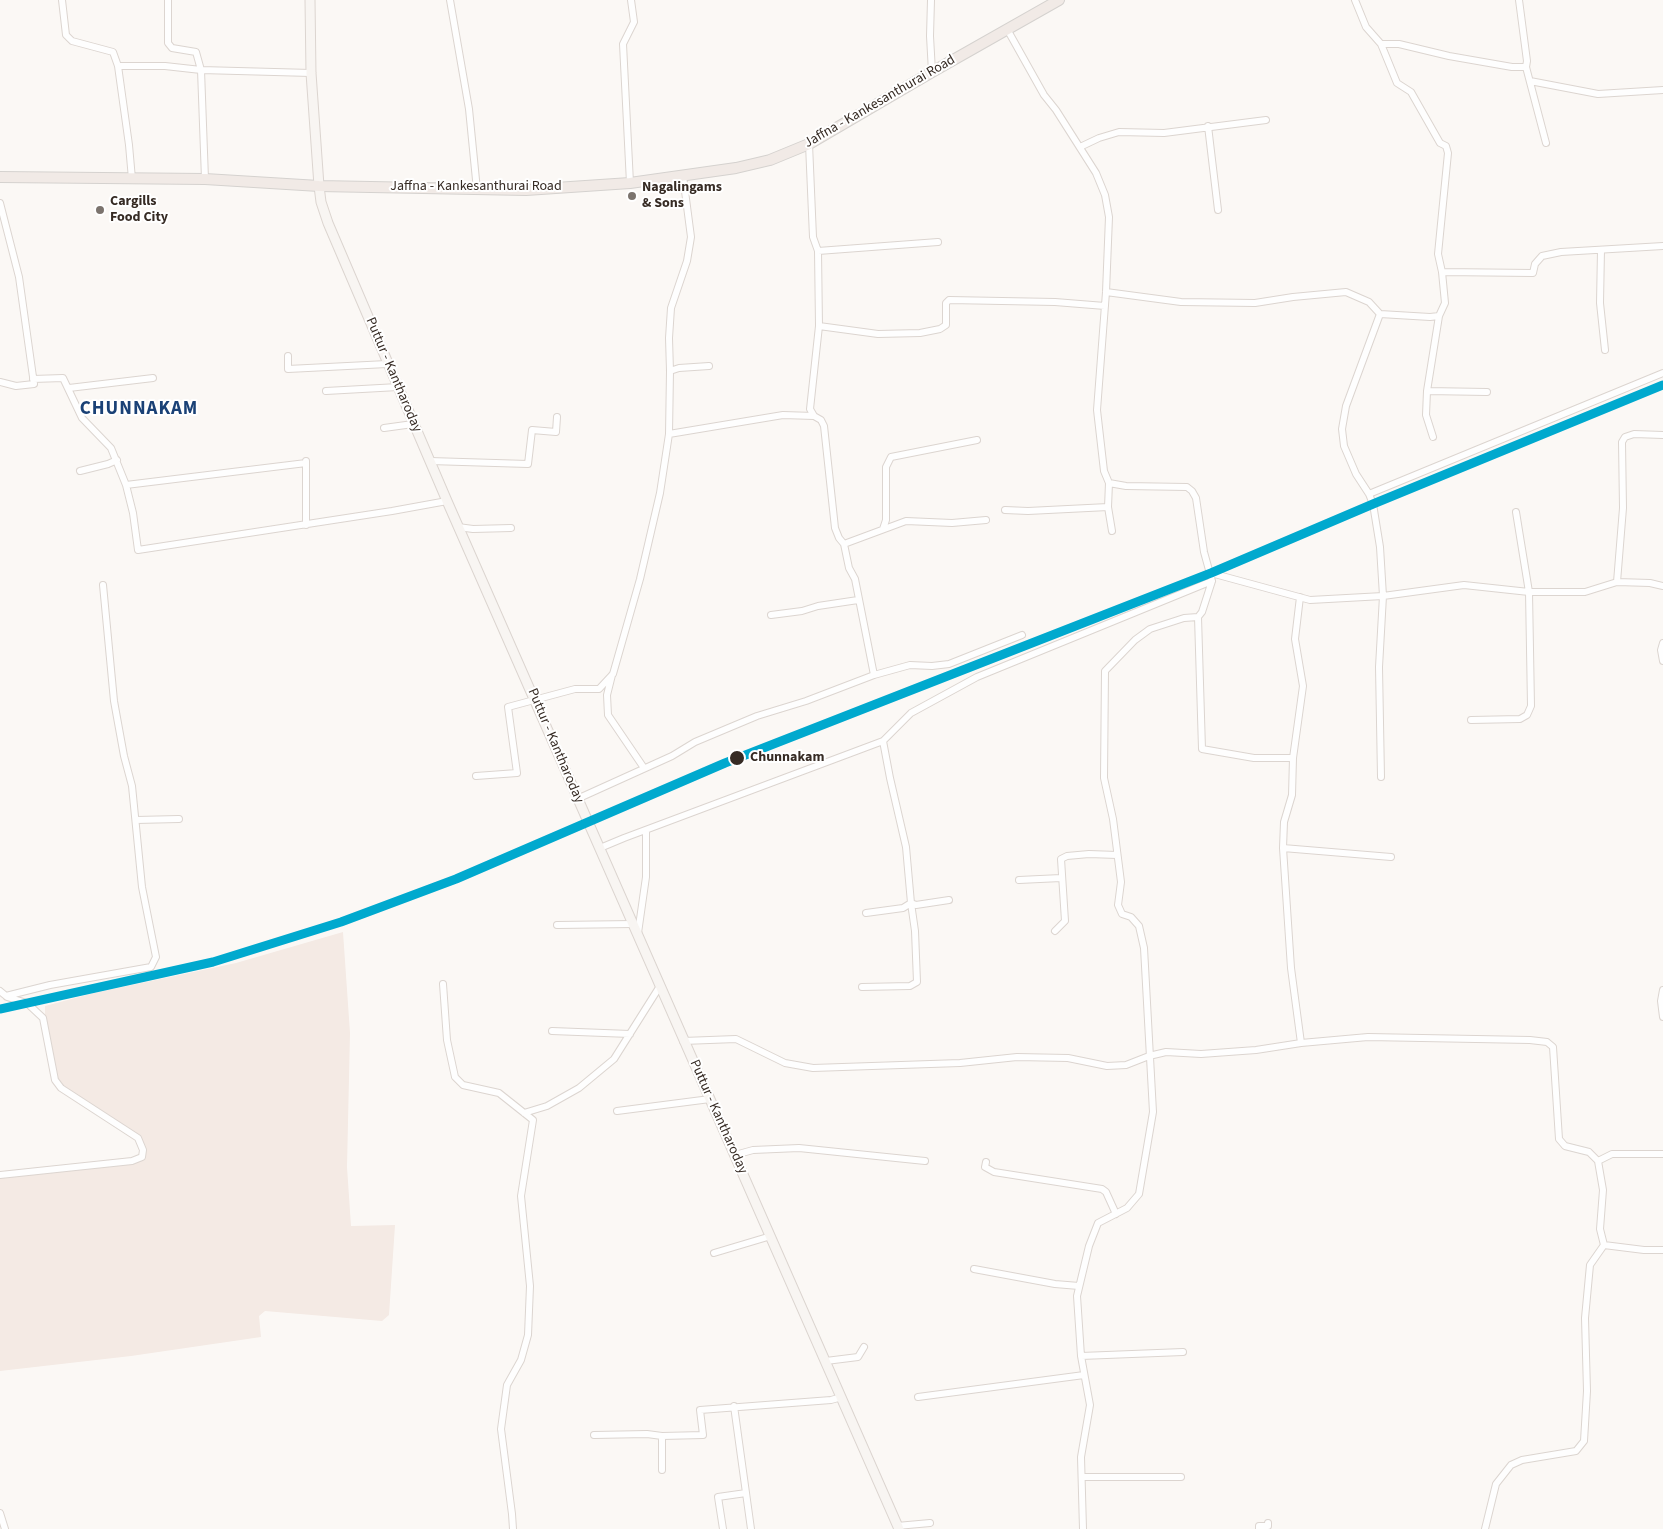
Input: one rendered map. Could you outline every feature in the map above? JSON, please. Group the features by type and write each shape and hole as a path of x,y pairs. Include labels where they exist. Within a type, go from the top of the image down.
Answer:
{"main road":[{"name":"Puttur - Kantharoday","path":"310,0 311,74 318,186 328,223 458,528 898,1527"},
{"name":"Jaffna - Kankesanthurai Road","path":"0,177 205,179 318,186 526,190 630,182 736,168 770,160 809,144 1059,0"}],"street":[{"path":"62,0 66,35 72,41 113,52 118,66 132,179"},
{"path":"168,0 168,43 172,48 196,52 201,70 205,179"},
{"path":"450,0 469,109 477,190"},
{"path":"630,182 623,44 634,22 631,0"},
{"path":"931,0 932,72"},
{"path":"1355,0 1366,27 1381,44 1397,83 1411,92 1440,143 1446,146 1448,153 1438,254 1445,303 1439,316 1427,391 1426,415 1433,436"},
{"path":"1519,0 1527,61 1526,67 1546,143"},
{"path":"1007,29 1044,95 1056,110 1096,173 1105,195 1109,217 1106,292 1097,410 1104,471 1109,483 1108,507 1112,531"},
{"path":"1381,44 1399,44 1512,68 1526,67"},
{"path":"118,66 166,66 201,70 311,74"},
{"path":"1530,81 1598,94 1663,90"},
{"path":"1080,147 1099,138 1119,132 1164,133 1266,120"},
{"path":"1208,126 1218,210"},
{"path":"809,144 813,237 818,250 819,326 810,409 814,416"},
{"path":"644,768 608,715 607,695 640,579 660,493 669,434 670,371 668,338 671,308 686,261 690,237 684,176"},
{"path":"0,203 19,277 34,384 16,386 0,382"},
{"path":"818,250 938,242"},
{"path":"1442,272 1533,273 1535,264 1542,256 1561,252 1663,246"},
{"path":"1601,250 1600,303 1605,350"},
{"path":"1106,292 1182,302 1255,303 1346,292 1369,302 1380,314 1439,316"},
{"path":"819,326 878,334 920,333 940,329 946,324 946,303 949,300 1055,302 1105,306"},
{"path":"1380,314 1346,406 1342,429 1344,446 1356,474 1369,494 1375,513 1380,547 1383,596 1379,667 1381,777"},
{"path":"288,356 288,369 387,364"},
{"path":"670,371 679,368 708,366"},
{"path":"1369,494 1663,374"},
{"path":"33,379 63,378 82,418 111,448 126,486 133,513 138,550 447,501"},
{"path":"69,388 153,378"},
{"path":"326,391 398,387"},
{"path":"1427,391 1486,392"},
{"path":"669,434 783,415 814,416 821,420 824,426 835,528 838,538 844,544 849,568 855,578 874,675"},
{"path":"430,461 528,464 532,430 556,432 557,418"},
{"path":"384,428 413,424"},
{"path":"1617,582 1622,508 1622,442 1625,437 1634,434 1663,436"},
{"path":"883,530 886,520 886,467 892,457 977,440"},
{"path":"80,471 117,460"},
{"path":"126,486 306,462 306,524"},
{"path":"1109,483 1126,486 1187,487 1196,498 1204,552 1212,581 1202,612 1198,617 1202,749 1254,758 1293,758"},
{"path":"1005,510 1108,507"},
{"path":"1471,720 1520,719 1527,715 1531,706 1529,592 1516,512"},
{"path":"844,544 906,522 952,523 986,520"},
{"path":"458,528 511,528"},
{"path":"1211,573 1310,600 1383,596 1464,585 1529,592 1585,592 1617,582 1650,583 1663,586"},
{"path":"600,848 883,741 911,713 977,677 1212,581"},
{"path":"6,996 50,985 151,967 156,957 142,887 132,786 124,756 114,701 103,586"},
{"path":"1300,597 1295,640 1303,686 1293,758 1292,795 1284,822 1283,848 1291,968 1301,1042"},
{"path":"771,615 858,600"},
{"path":"1083,1529 1081,1457 1090,1405 1080,1356 1077,1296 1098,1223 1126,1208 1139,1194 1153,1112 1144,948 1139,926 1132,917 1122,914 1118,905 1120,882 1113,819 1104,778 1105,671 1135,640 1150,629 1184,618 1198,617"},
{"path":"577,799 672,756 696,742 757,716 806,701 874,675 910,665 932,666 949,664 1022,635"},
{"path":"1663,643 1661,650 1663,661"},
{"path":"476,776 517,773 508,707 575,689 599,689 613,674"},
{"path":"862,987 910,986 917,982 915,931 906,847 883,741"},
{"path":"136,820 179,819"},
{"path":"638,936 646,877 646,830"},
{"path":"1283,848 1391,857"},
{"path":"1055,931 1065,921 1061,859 1067,856 1089,854 1116,855"},
{"path":"1020,880 1061,878"},
{"path":"911,903 916,905 949,900"},
{"path":"866,913 903,908 911,903"},
{"path":"557,925 633,924"},
{"path":"444,984 447,1040 455,1077 464,1085 498,1093 533,1120 522,1196 530,1286 528,1335 521,1360 507,1385 501,1429 512,1514 512,1529"},
{"path":"524,1112 547,1106 579,1088 614,1058 660,986"},
{"path":"1663,990 1661,1001 1663,1018"},
{"path":"0,991 6,996 27,1003 43,1018 55,1080 61,1088 138,1138 143,1150 142,1157 132,1162 0,1175"},
{"path":"552,1031 630,1034"},
{"path":"684,1041 736,1039 785,1062 812,1068 960,1063 1017,1057 1068,1058 1107,1066 1126,1065 1166,1052 1201,1054 1256,1050 1301,1042 1368,1037 1530,1040 1546,1042 1553,1047 1559,1139 1564,1146 1589,1152 1598,1161 1603,1190 1600,1229 1604,1245 1590,1265 1585,1318 1587,1391 1584,1441 1576,1451 1522,1460 1511,1465 1496,1484 1485,1529"},
{"path":"617,1111 710,1099"},
{"path":"735,1155 753,1150 799,1148 925,1161"},
{"path":"1598,1161 1612,1154 1663,1154"},
{"path":"986,1162 985,1167 994,1172 1102,1189 1106,1192 1116,1214"},
{"path":"714,1253 771,1236"},
{"path":"1604,1245 1644,1250 1663,1250"},
{"path":"974,1269 1055,1284 1080,1286"},
{"path":"826,1361 858,1356 864,1347"},
{"path":"1080,1356 1183,1352"},
{"path":"918,1397 1084,1375"},
{"path":"594,1435 702,1435 700,1410 831,1400 842,1397"},
{"path":"734,1406 751,1529"},
{"path":"662,1436 662,1470"},
{"path":"1082,1477 1181,1476"},
{"path":"723,1529 718,1497 746,1493"},
{"path":"0,1513 6,1529"},
{"path":"898,1527 930,1523"},
{"path":"1259,1529 1259,1526 1268,1526 1268,1524"}],"shaded area":[{"path":"343,932 350,1033 347,1167 351,1226 395,1225 389,1315 382,1321 265,1311 259,1316 261,1337 131,1356 0,1371 0,1176 143,1157 140,1137 62,1087 56,1079 45,1017 45,1006 94,993 236,963"}],"transit line":[{"path":"0,1009 213,962 341,922 456,879 725,763 1211,573 1663,385"}],"place":[{"name":"Nagalingams & Sons","path":"632,196"},
{"name":"Cargills Food City","path":"100,210"},
{"name":"Chunnakam","path":"737,758"}],"district":[{"name":"CHUNNAKAM","path":"139,410"}]}
